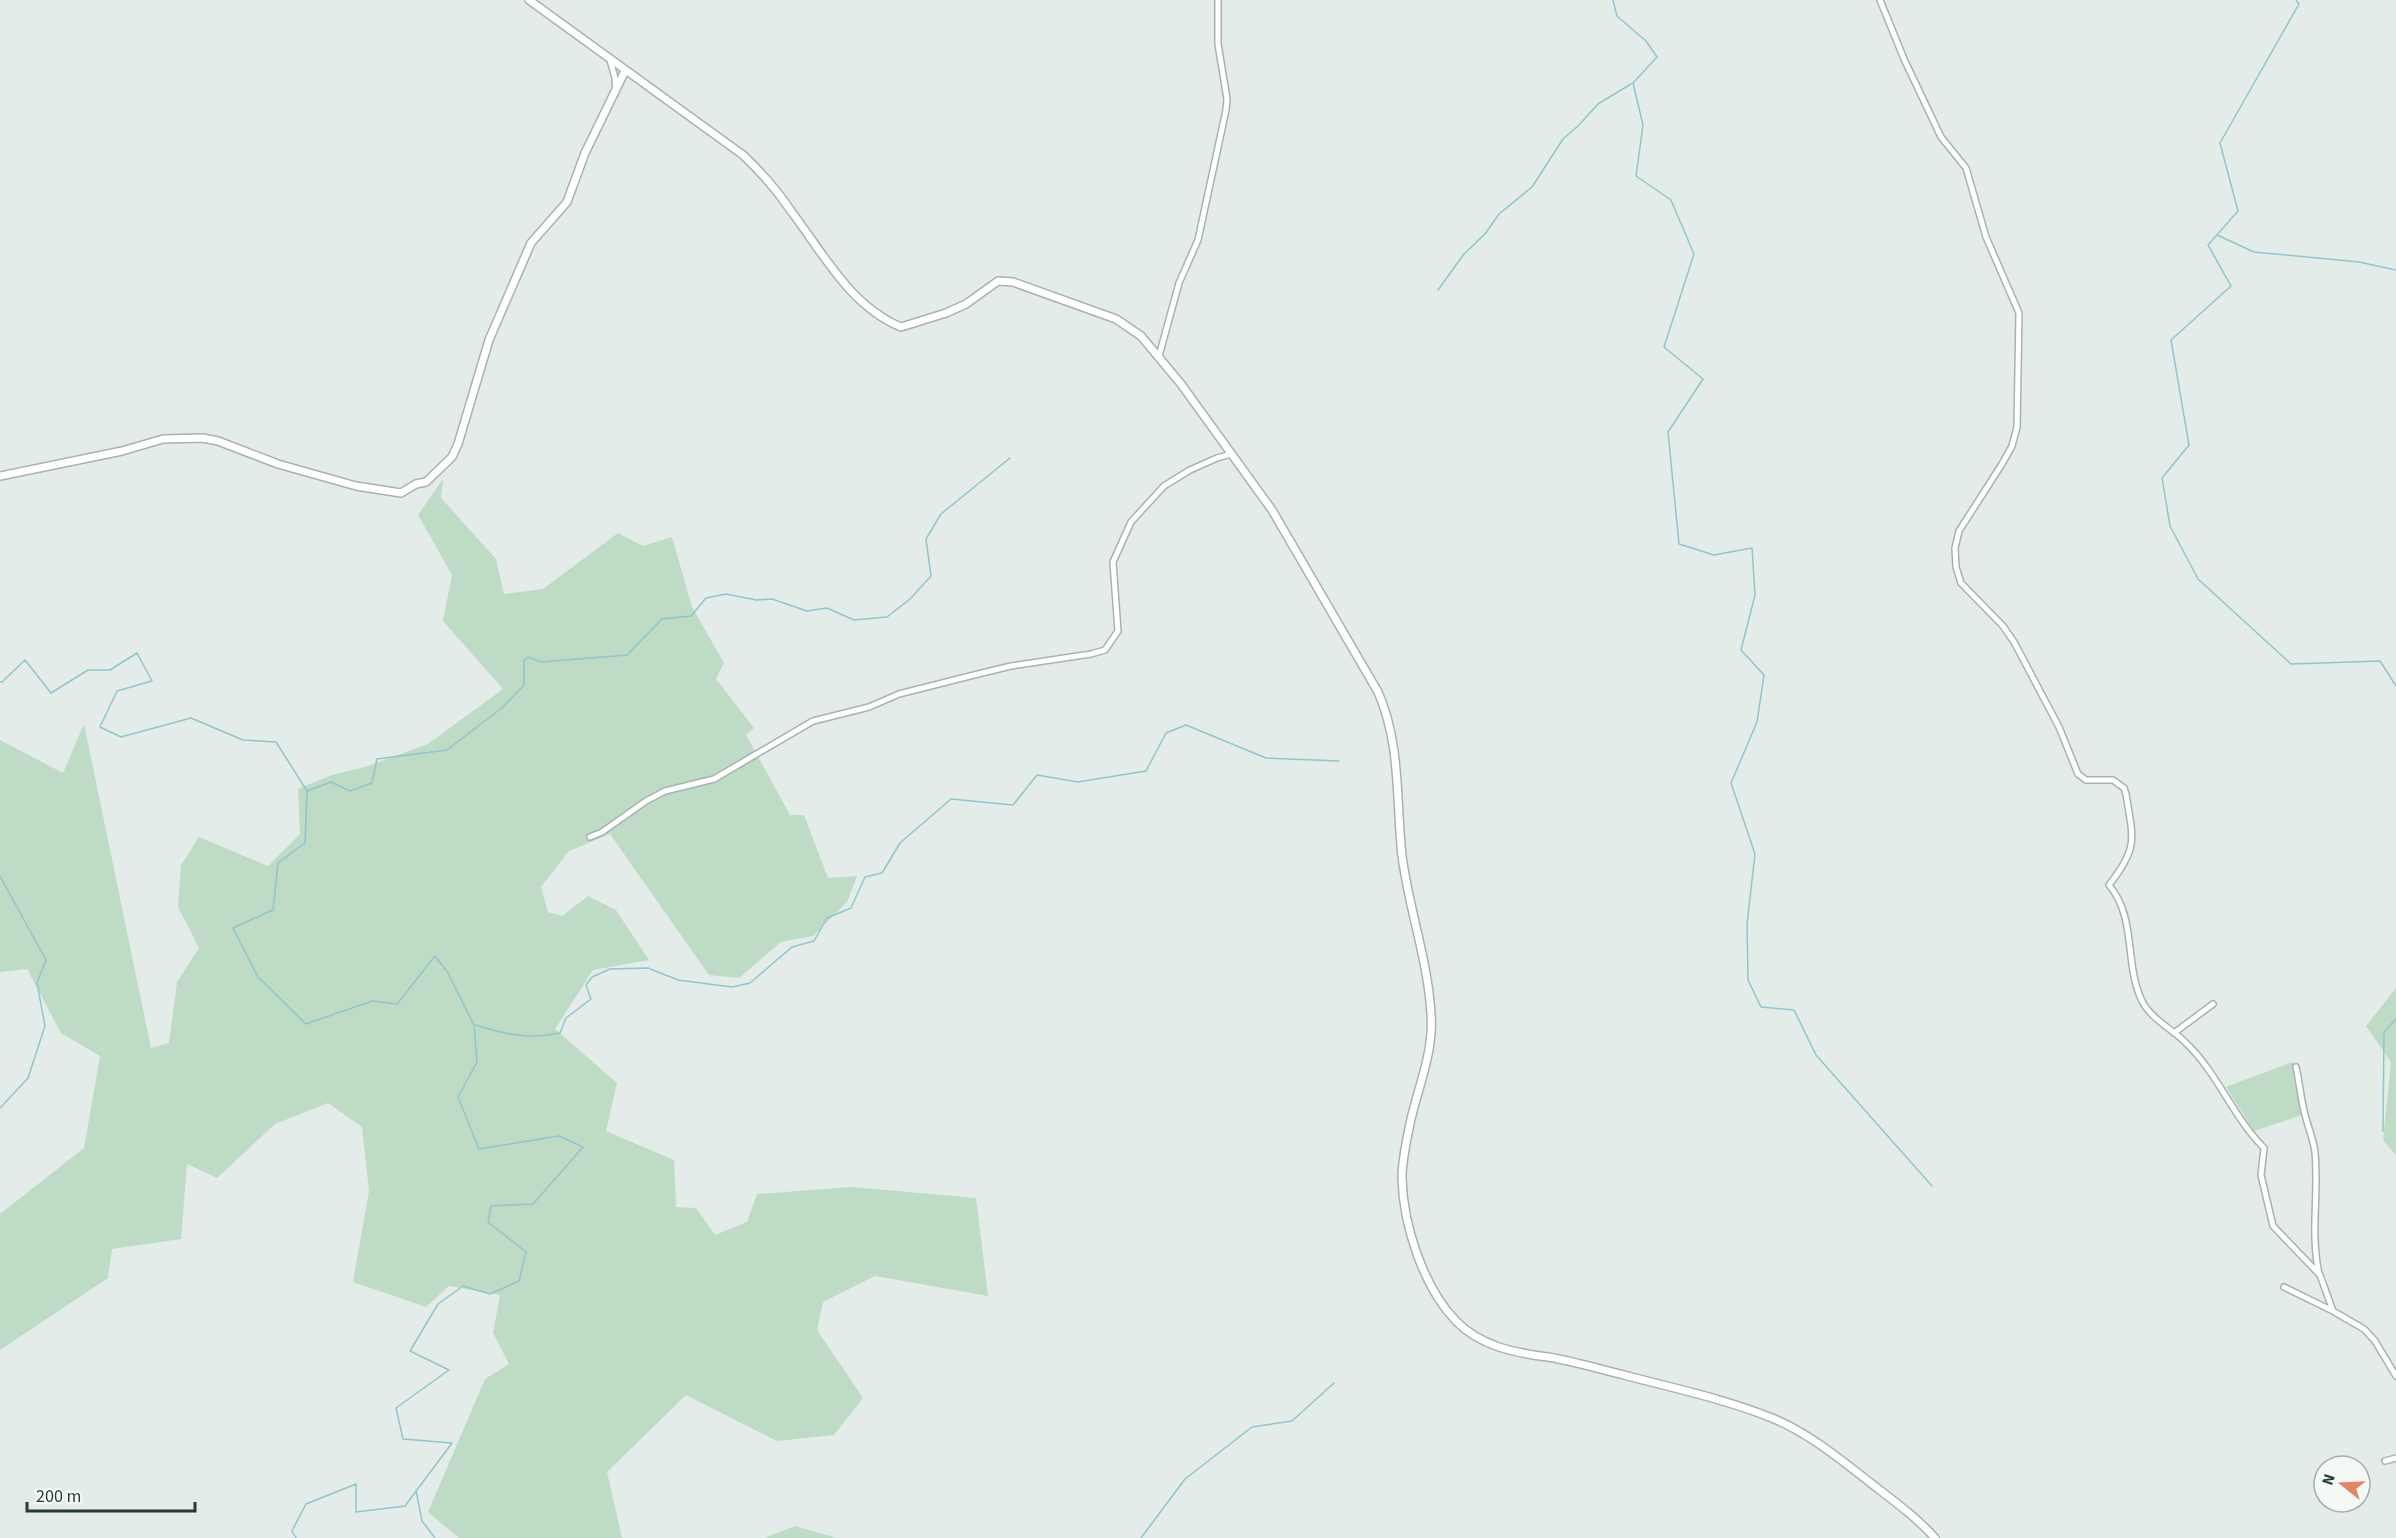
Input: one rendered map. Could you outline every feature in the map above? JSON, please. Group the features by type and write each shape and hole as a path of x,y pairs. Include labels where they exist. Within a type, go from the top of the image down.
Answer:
{"street":[{"path":"529,0 743,155 778,192 845,285 879,316 892,324 901,327 946,313 966,304 998,281 1013,282 1122,322 1141,336 1159,356 1272,510 1378,692 1386,710 1393,742 1402,856 1432,1016 1426,1063 1412,1118 1402,1179 1413,1243 1438,1299 1457,1322 1472,1333 1509,1351 1528,1356 1550,1357 1622,1375 1728,1404 1776,1420 1846,1463 1902,1507 1935,1538"},
{"path":"1159,356 1179,283 1198,240 1226,110 1227,99 1218,44 1218,0"},
{"path":"1880,0 1904,59 1941,137 1966,168 1986,237 2019,313 2017,427 2012,446 2002,464 1959,531 1954,548 1961,583 2003,626 2014,642 2059,727 2078,774 2086,780 2113,780 2124,788 2133,845 2128,857 2109,885 2120,898 2129,938 2133,976 2143,1004 2206,1063 2248,1132 2264,1148 2261,1174 2273,1226 2320,1275"},
{"path":"610,60 616,92"},
{"path":"0,476 122,451 163,439 203,438 218,441 278,464 356,486 401,493 416,484 426,482 452,457 455,451 467,419 486,349 531,243 567,202 585,153 625,71"},
{"path":"590,837 602,832 665,791 714,779 813,721 869,707 899,694 974,675 1022,664 1105,650 1118,631 1113,568 1118,549 1131,522 1164,486 1190,470 1231,454"},
{"path":"2174,1032 2212,1004"},
{"path":"2296,1066 2306,1121 2312,1135 2315,1152 2314,1241 2320,1275 2333,1311"},
{"path":"2284,1287 2364,1329 2396,1376"},
{"path":"2385,1461 2396,1458"}],"green space":[{"path":"443,479 441,498 496,559 504,594 543,589 618,533 643,546 672,537 692,607 724,663 716,679 754,728 746,735 790,815 804,815 828,878 857,876 847,902 813,936 781,942 739,978 709,975 610,834 569,851 541,887 548,912 562,916 588,896 616,910 649,960 593,970 555,1029 617,1083 606,1131 674,1160 676,1207 696,1208 715,1235 747,1222 757,1194 852,1187 976,1198 988,1296 875,1276 823,1302 817,1330 863,1398 834,1435 777,1441 686,1395 607,1472 622,1538 459,1538 428,1512 485,1379 509,1364 493,1333 500,1295 449,1286 426,1307 353,1282 369,1191 362,1127 328,1103 275,1124 217,1178 187,1164 181,1239 112,1249 108,1278 0,1350 0,1214 84,1148 100,1056 61,1033 27,969 0,972 0,740 63,773 84,724 151,1048 169,1043 177,982 199,948 178,907 181,865 199,837 268,866 300,834 298,789 332,775 365,767 428,744 503,689 443,621 452,575 418,515"},
{"path":"2396,988 2396,1155 2383,1140 2391,1062 2366,1026"},
{"path":"2293,1062 2302,1115 2254,1131 2226,1087"},
{"path":"795,1526 837,1538 764,1538"}],"waterway":[{"path":"1613,0 1617,16 1646,41 1657,57 1633,83 1643,125 1636,176 1671,200 1694,254 1664,347 1703,379 1668,432 1679,544 1714,555 1752,548 1755,595 1741,650 1764,675 1757,722 1731,783 1755,854 1747,924 1748,980 1761,1007 1794,1010 1816,1055 1932,1186"},
{"path":"2296,0 2299,4 2220,143 2238,211 2208,245 2231,286 2171,340 2189,445 2162,478 2170,526 2198,579 2291,664 2380,661 2396,686"},
{"path":"1438,290 1464,254 1485,234 1499,214 1532,187 1563,139 1598,104 1631,84"},
{"path":"2217,235 2254,252 2359,262 2396,270"},
{"path":"307,791 331,782 350,791 372,783 377,759 447,750 503,707 524,685 524,661 528,657 541,662 627,655 662,619 691,616 706,598 726,594 756,600 772,599 807,611 827,608 854,620 887,617 910,599 931,576 926,539 941,514 1010,458"},
{"path":"0,682 25,660 51,693 88,670 110,670 137,653 152,681 117,691 100,727 121,737 191,718 243,740 276,742 307,791 305,843 278,863 273,910 233,928 258,977 306,1024 372,1001 397,1004 435,956 448,973 474,1025 477,1062 458,1097 479,1149 559,1136 583,1147 533,1204 491,1206 488,1222 526,1252 519,1281 490,1294 463,1286 438,1304 410,1351 449,1370 396,1408 403,1439 452,1443 405,1506 356,1512 356,1484 306,1504 292,1531 296,1538"},
{"path":"476,1025 517,1035 538,1036 560,1033 566,1018 591,999 586,985 592,977 610,969 648,968 678,980 732,987 750,983 792,947 814,941 827,918 851,908 865,877 882,873 900,843 951,799 1013,805 1037,775 1078,782 1146,771 1166,733 1186,725 1266,758 1339,761"},
{"path":"0,876 46,960 37,983 45,1026 28,1078 0,1108"},
{"path":"2383,1131 2384,1032 2396,1019"},
{"path":"1141,1538 1185,1479 1252,1427 1292,1421 1334,1383"},
{"path":"416,1490 422,1521 435,1538"}]}
